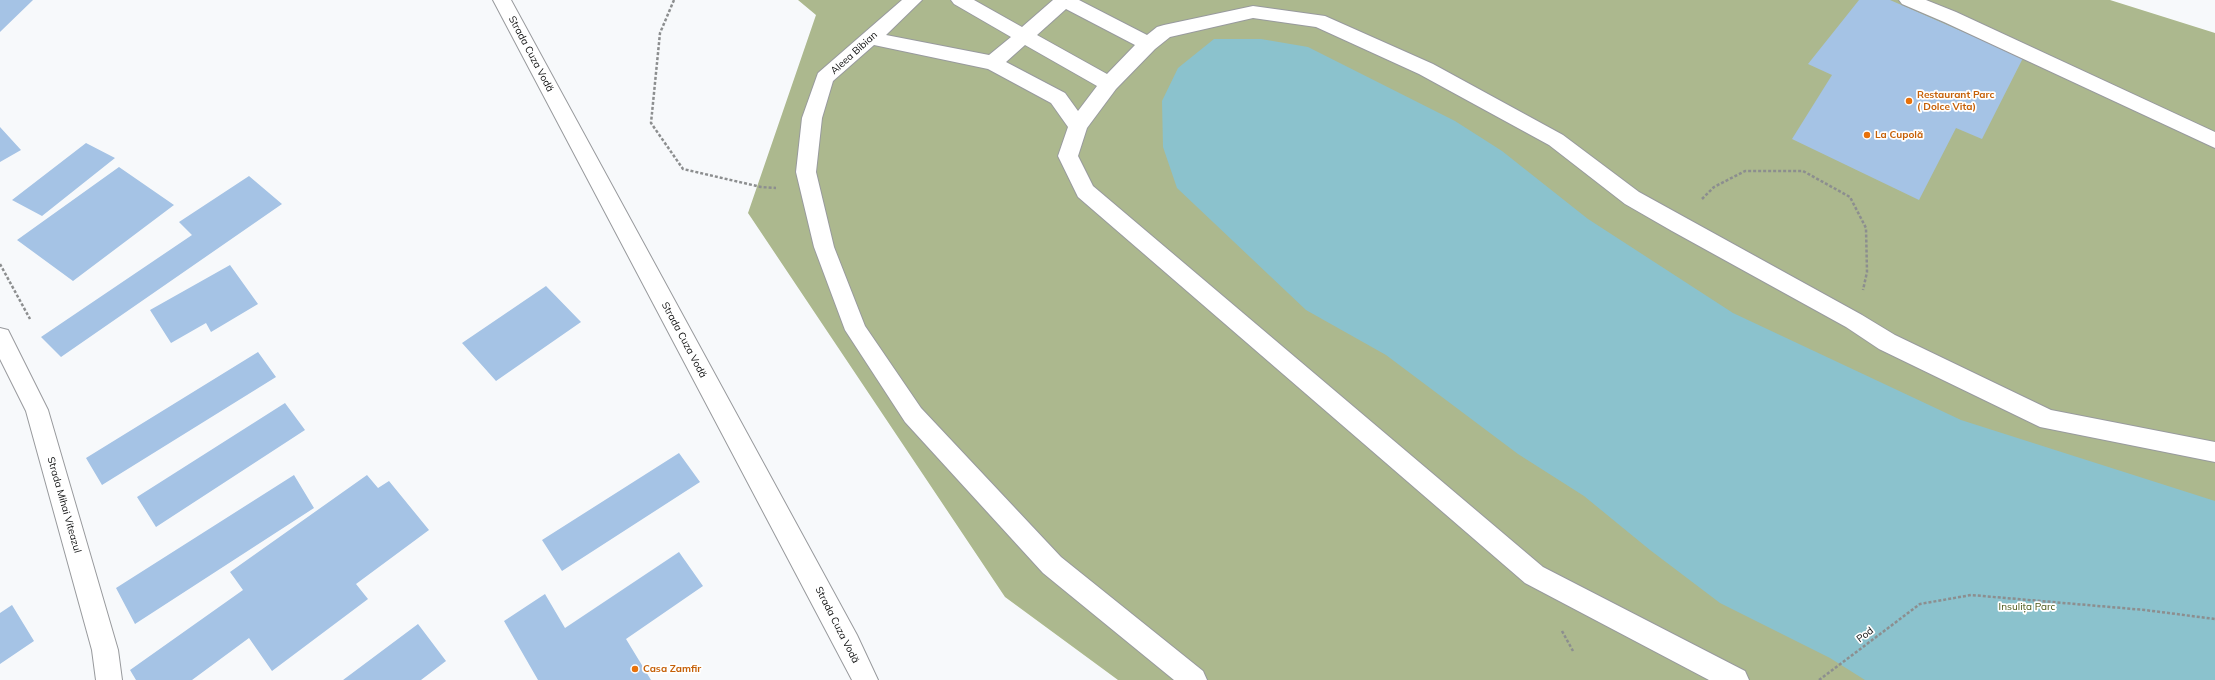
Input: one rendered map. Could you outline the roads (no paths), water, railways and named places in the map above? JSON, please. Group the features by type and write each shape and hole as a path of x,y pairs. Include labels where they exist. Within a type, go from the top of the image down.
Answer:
{"street":[{"name":"Strada Cuza Vodă","path":"502,0 848,644 865,680"},
{"name":"Aleea Bibian","path":"913,0 825,78 812,118 806,172 809,188 824,247 856,330 913,415 1052,565 1194,680"},
{"path":"960,0 1109,84"},
{"path":"993,63 1065,0 1148,44"},
{"path":"1281,0 1319,21 1426,69 1556,140 1632,198 1679,225 1854,321 1888,342 2048,420 2215,452"},
{"path":"1908,0 1958,20 2215,141"},
{"path":"1319,21 1253,12 1164,32 1148,44 1109,84 1078,126 1068,156 1085,191 1534,575 1736,680"},
{"path":"870,38 993,63 1058,98 1078,126"},
{"name":"Strada Mihai Viteazul","path":"0,337 37,410 105,650 109,680"}],"water":[{"path":"1214,39 1261,39 1308,47 1455,121 1502,151 1588,219 1733,313 1961,420 2215,501 2215,680 1865,680 1830,658 1720,603 1650,550 1584,496 1518,454 1386,355 1306,310 1177,188 1163,147 1162,101 1178,68"}],"place":[{"name":"Restaurant Parc ( Dolce Vita)","path":"1909,101"},
{"name":"La Cupolă","path":"1867,135"},
{"name":"Casa Zamfir","path":"635,669"}],"park label":[{"name":"Insulița Parc","path":"2027,607"}]}
